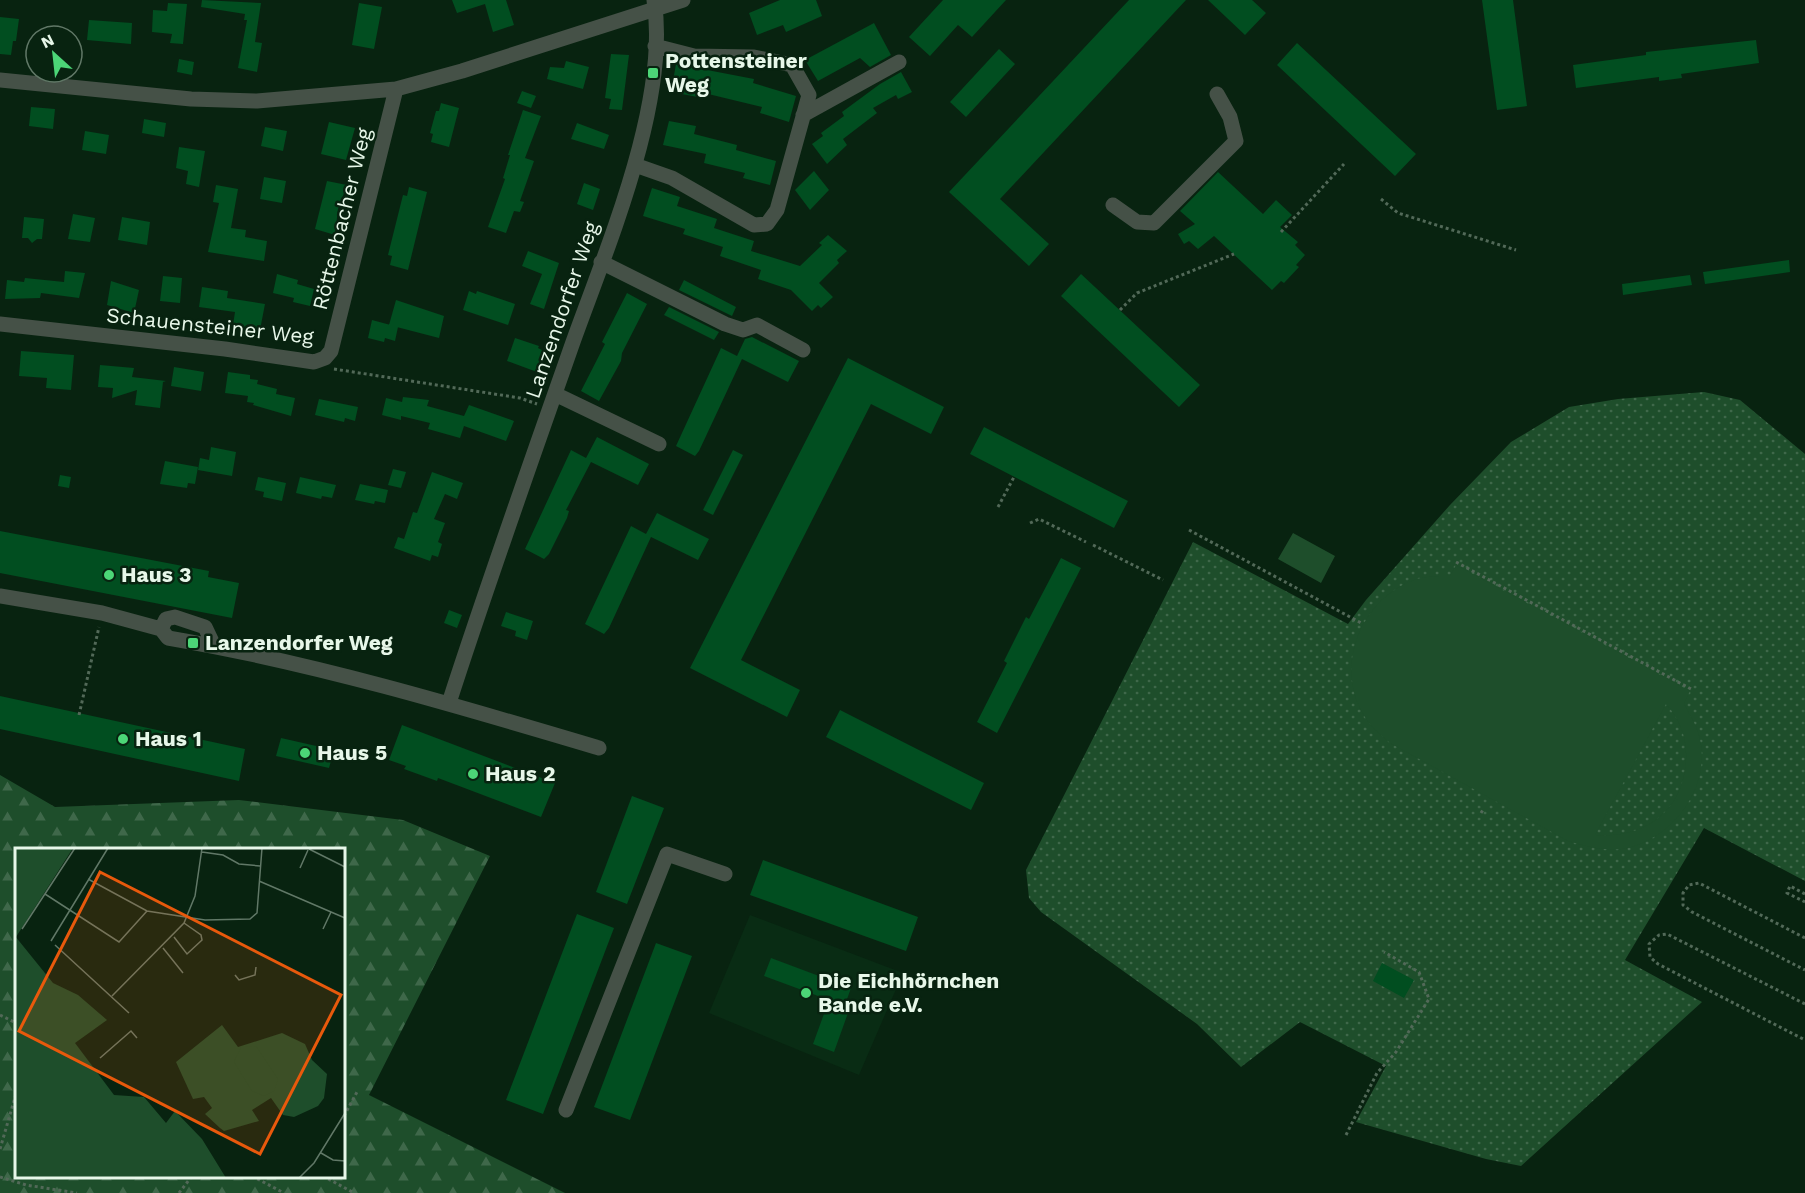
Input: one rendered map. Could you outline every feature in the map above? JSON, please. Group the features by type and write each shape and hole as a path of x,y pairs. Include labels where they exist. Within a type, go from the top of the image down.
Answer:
{"street":[{"path":"0,80 190,99 248,100 396,89 654,5 683,0"},
{"name":"Lanzendorfer Weg","path":"449,703 477,616 634,165 646,115 655,46 654,5"},
{"path":"634,165 672,178 754,225 767,224 777,210 809,95 792,64 754,57 694,56 655,46"},
{"path":"803,116 899,62"},
{"name":"Röttenbacher Weg","path":"325,358 331,351 396,89"},
{"path":"1113,205 1137,222 1154,224 1236,141 1230,117 1217,94"},
{"path":"601,262 725,324 743,330 757,324 803,350"},
{"name":"Schauensteiner Weg","path":"0,324 225,349 314,362 325,358"},
{"path":"553,401 659,444"},
{"path":"0,596 102,613 160,629 168,638 214,646 449,703 599,748"},
{"path":"566,1110 667,854 725,874"}],"path":[{"path":"1281,232 1344,164"},
{"path":"1381,199 1398,213 1516,250"},
{"path":"1120,310 1137,293 1234,254"},
{"name":"Schauensteiner Weg","path":"325,358 335,370 553,401"},
{"path":"998,507 1014,477"},
{"path":"1030,523 1040,519 1086,542"},
{"path":"1189,530 1363,624"},
{"path":"1093,545 1163,580"},
{"path":"1456,562 1691,689"},
{"path":"79,715 102,613"},
{"path":"1481,813 1484,808"},
{"path":"1805,938 1698,883 1689,885 1683,893 1683,905 1692,912 1805,970"},
{"path":"1805,894 1790,886 1787,892 1805,902"},
{"path":"1805,1004 1667,934 1659,935 1649,944 1650,957 1658,963 1805,1040"},
{"path":"1346,1134 1377,1073 1396,1052 1429,999 1419,972 1384,952"},
{"path":"0,1015 15,1022"},
{"path":"345,1114 357,1092"},
{"path":"0,1149 15,1097"},
{"path":"0,1177 26,1185 77,1193"},
{"path":"179,1193 190,1178"},
{"path":"256,1178 284,1193"},
{"path":"327,1178 354,1193"}],"shaded area":[{"name":"Die Eichhörnchen Bande e.V.","path":"750,915 903,973 859,1075 709,1013"}],"green space":[{"path":"1704,392 1740,400 1805,454 1805,881 1704,828 1625,960 1702,1002 1521,1166 1486,1159 1356,1122 1386,1066 1300,1022 1241,1067 1197,1024 1041,912 1029,898 1026,870 1193,542 1348,624 1366,600 1450,505 1511,442 1569,407 1618,399"},
{"path":"1293,533 1335,556 1321,583 1278,559"},
{"path":"1456,565 1690,691 1684,703 1698,732 1702,752 1700,771 1695,790 1686,807 1658,835 1641,844 1622,849 1601,849 1568,841 1390,743 1372,727 1359,705 1353,685 1352,664 1355,644 1363,624 1375,607 1391,593 1409,582 1424,577 1450,576","holes":["1666,704 1682,729 1686,751 1684,777 1678,793 1670,807 1645,826 1630,832 1595,835"]},
{"path":"0,775 55,807 239,800 403,820 490,856 369,1095 565,1193 0,1193"}],"building":[{"path":"202,0 261,3 255,42 262,43 257,72 238,68 247,20 244,20 245,14 201,7"},
{"path":"452,0 506,0 514,25 493,32 485,4 457,13"},
{"path":"780,0 816,0 822,16 786,32 783,25 757,35 749,13"},
{"path":"943,0 1006,0 972,37 958,25 930,56 909,37"},
{"path":"1129,0 1186,0 1000,199 1049,244 1029,266 949,192"},
{"path":"1208,0 1252,0 1266,13 1245,35"},
{"path":"1482,0 1513,0 1527,106 1497,110"},
{"path":"168,3 187,4 183,44 170,43 172,34 152,32 153,10 167,11"},
{"path":"359,3 382,7 374,49 352,45"},
{"path":"0,17 19,19 16,41 13,41 11,55 0,54"},
{"path":"89,20 132,23 131,44 87,40"},
{"path":"874,23 891,55 870,67 860,58 818,81 805,60"},
{"path":"1756,40 1759,63 1681,74 1682,78 1659,81 1659,77 1576,88 1573,65 1646,55 1646,52"},
{"path":"1297,43 1416,154 1395,176 1277,65"},
{"path":"999,49 1015,64 966,117 950,102"},
{"path":"611,54 629,55 622,110 609,109 611,99 605,98"},
{"path":"179,59 194,62 192,75 177,72"},
{"path":"566,61 589,67 583,89 547,79 550,67 564,68"},
{"path":"676,64 754,79 753,83 796,96 789,122 760,113 762,107 704,93 703,98 671,92"},
{"path":"901,72 912,92 898,99 896,95 873,108 877,113 843,139 847,145 827,164 812,144 823,136 821,133 844,116 842,112 880,84"},
{"path":"522,91 536,96 531,108 517,103"},
{"path":"441,103 459,108 449,147 431,142 433,134 430,133 436,111 439,111"},
{"path":"31,107 55,109 53,129 29,126"},
{"path":"523,110 541,116 525,158 534,161 520,201 524,202 520,212 514,211 506,233 488,227 505,179 503,178 510,155 508,155"},
{"path":"144,119 166,123 164,137 142,133"},
{"path":"669,121 696,126 694,134 737,145 736,150 776,161 770,185 743,178 745,173 704,163 706,154 663,145"},
{"path":"329,122 355,128 346,160 321,154"},
{"path":"577,123 609,135 604,149 571,139"},
{"path":"265,127 287,131 283,151 261,146"},
{"path":"85,131 109,135 106,154 82,150"},
{"path":"179,147 205,151 199,187 186,184 188,171 176,168"},
{"path":"814,171 829,190 810,210 795,190"},
{"path":"1218,172 1263,214 1276,200 1292,215 1280,227 1298,242 1295,245 1305,255 1296,265 1299,267 1284,283 1281,281 1272,290 1214,236 1198,249 1189,241 1184,244 1178,234 1195,224 1180,211"},
{"path":"264,177 286,181 282,203 260,199"},
{"path":"327,181 347,185 338,209 335,235 315,229"},
{"path":"584,183 600,189 593,210 577,204"},
{"path":"216,185 238,189 231,228 246,230 245,237 267,241 264,261 208,252 219,203 213,202"},
{"path":"409,187 427,192 408,270 390,265 392,256 388,255 403,195 407,196"},
{"path":"652,188 680,197 677,206 717,219 714,228 754,241 751,251 800,266 822,245 819,243 828,235 847,251 837,260 839,263 819,283 833,297 821,308 818,305 812,311 791,290 758,279 761,270 720,256 723,247 683,234 685,229 643,216"},
{"path":"73,214 95,218 90,242 68,239"},
{"path":"24,217 44,219 42,239 37,239 32,243 28,238 22,238"},
{"path":"122,217 150,222 147,245 118,240"},
{"path":"528,251 559,263 544,309 530,304 542,274 522,266"},
{"path":"1789,260 1790,272 1705,284 1703,272"},
{"path":"65,271 85,273 79,298 41,293 40,298 5,299 7,280 24,282 25,278 64,282"},
{"path":"277,274 298,280 297,284 314,289 310,306 293,302 294,298 273,293"},
{"path":"1081,274 1200,385 1179,407 1061,296"},
{"path":"1690,275 1692,285 1623,295 1622,284"},
{"path":"163,276 182,278 180,303 160,301"},
{"path":"684,280 736,307 732,316 679,290"},
{"path":"111,281 139,290 134,313 107,305"},
{"path":"202,287 228,291 227,298 265,304 260,330 233,325 235,312 199,307"},
{"path":"469,291 476,294 477,291 515,304 508,325 463,310"},
{"path":"627,293 647,304 622,353 621,361 599,401 581,391 605,344 602,342"},
{"path":"396,300 444,316 439,338 389,325"},
{"path":"669,307 719,332 714,340 664,315"},
{"path":"372,320 398,327 395,341 385,338 384,342 368,338"},
{"path":"752,337 799,361 788,382 742,359 699,451 695,456 676,446 721,348 737,356 745,339"},
{"path":"515,338 539,346 538,348 544,351 537,372 507,361"},
{"path":"21,351 74,355 71,390 46,388 47,378 19,376"},
{"path":"848,358 944,407 931,434 871,404 741,660 800,690 787,717 690,668"},
{"path":"100,365 134,368 132,377 166,381 163,382 160,408 135,405 137,390 112,398 113,388 98,387"},
{"path":"174,367 204,372 201,391 171,386"},
{"path":"228,372 250,375 250,379 258,380 257,384 277,389 276,394 295,398 291,416 253,405 254,403 247,402 248,396 225,393"},
{"path":"403,397 429,400 427,406 464,416 469,405 514,421 506,441 464,426 460,438 428,429 430,423 401,416 401,420 382,415 386,398 402,402"},
{"path":"319,399 358,407 355,421 345,418 344,422 315,415"},
{"path":"984,427 1128,501 1114,528 970,454"},
{"path":"597,437 649,464 638,485 591,462 566,510 569,511 567,518 549,554 544,559 525,549 571,450 586,458"},
{"path":"211,447 236,452 232,476 198,470 200,458 209,460"},
{"path":"733,450 743,455 713,515 703,510"},
{"path":"165,461 198,467 195,484 188,483 187,488 160,484"},
{"path":"393,469 406,472 401,488 388,485"},
{"path":"432,472 463,483 457,499 445,494 434,519 445,523 438,542 442,544 438,557 432,555 430,561 394,548 398,537 404,539 413,512 417,513"},
{"path":"60,475 71,477 69,488 58,486"},
{"path":"258,477 286,483 282,501 263,497 264,492 255,490"},
{"path":"300,477 336,485 332,498 322,496 321,499 296,493"},
{"path":"360,484 388,490 385,503 375,501 374,504 355,500"},
{"path":"657,513 709,539 698,560 651,537 609,628 604,634 585,624 631,526 646,534"},
{"name":"Haus 3","path":"0,531 209,571 208,577 239,583 232,618 0,573"},
{"path":"1061,558 1081,568 997,733 977,722 1007,663 1004,661 1026,617 1029,619"},
{"path":"449,610 462,615 457,628 444,623"},
{"path":"506,612 533,621 527,640 515,636 516,631 501,626"},
{"name":"Haus 1","path":"0,696 245,749 239,781 0,729"},
{"path":"840,710 984,783 971,810 826,737"},
{"name":"Haus 2","path":"402,725 555,783 541,817 438,778 437,781 404,769 406,766 389,760"},
{"name":"Haus 5","path":"281,738 334,750 329,768 276,756"},
{"path":"632,796 664,808 627,904 596,892"},
{"path":"763,860 918,917 906,951 750,895"},
{"path":"577,914 614,928 543,1114 506,1100"},
{"path":"656,943 692,956 630,1120 594,1107"},
{"path":"771,958 851,988 846,1002 849,1003 846,1012 848,1013 834,1052 813,1044 829,1000 764,976"},
{"path":"1382,963 1414,980 1404,998 1373,981"}],"place":[{"name":"Pottensteiner Weg","path":"653,73"},
{"name":"Haus 3","path":"109,575"},
{"name":"Lanzendorfer Weg","path":"193,643"},
{"name":"Haus 1","path":"123,739"},
{"name":"Haus 5","path":"305,753"},
{"name":"Haus 2","path":"473,774"},
{"name":"Die Eichhörnchen Bande e.V.","path":"806,993"}]}
